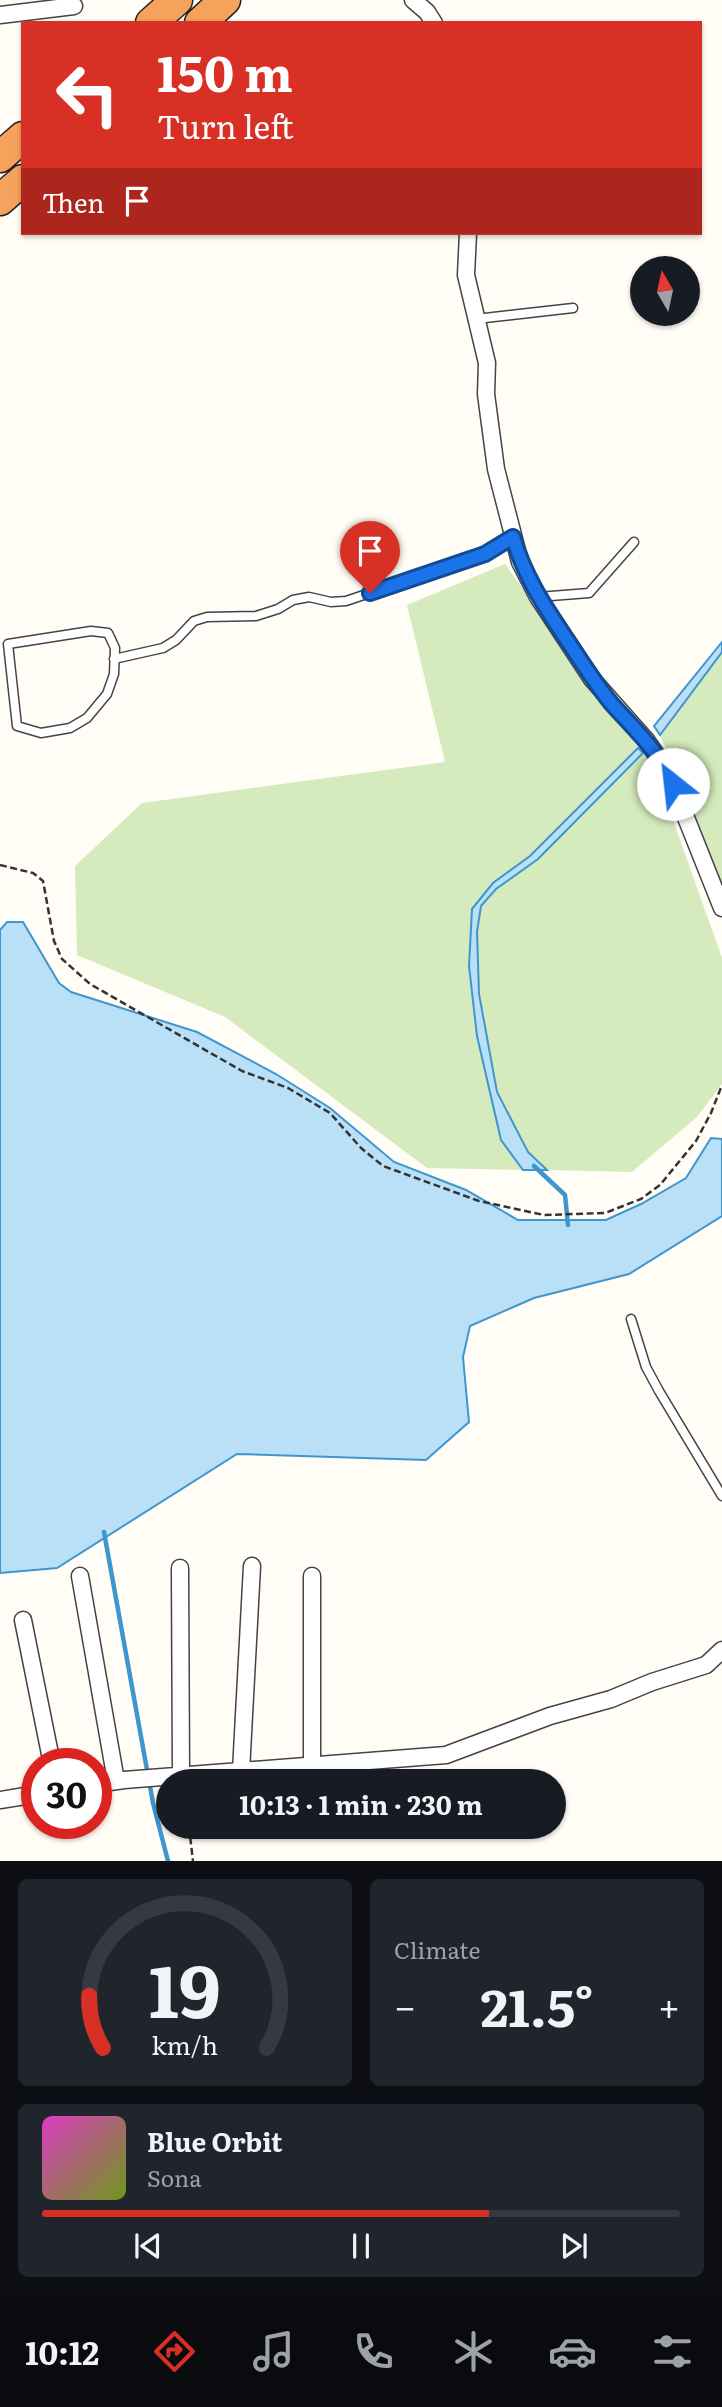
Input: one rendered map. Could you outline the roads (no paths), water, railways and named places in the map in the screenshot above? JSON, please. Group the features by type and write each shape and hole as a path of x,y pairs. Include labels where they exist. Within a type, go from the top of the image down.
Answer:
{"highway":[{"path":"153,21 177,0"},
{"path":"202,21 225,0"},
{"path":"0,157 21,139"},
{"path":"0,200 21,182"}],"street":[{"path":"414,0 433,21"},
{"path":"0,15 74,6"},
{"path":"468,235 466,275 487,363 486,394 496,469 520,562 538,597 592,679 646,740 667,770 722,908"},
{"path":"241,1769 252,1566"},
{"path":"180,1568 181,1769"},
{"path":"80,1576 116,1781"},
{"path":"312,1576 312,1765"},
{"path":"23,1620 49,1748"},
{"path":"265,1769 446,1755 550,1716 611,1699 652,1682 706,1665 722,1650"},
{"path":"112,1782 156,1777"},
{"path":"0,1800 21,1797"}],"lane":[{"path":"476,319 573,308"},
{"path":"114,659 163,648 176,640 194,621 200,619 256,616 278,609 293,600 309,597 331,603 346,601 485,554 513,537"},
{"path":"538,597 589,593 634,542"},
{"path":"91,631 108,633 115,648 114,659 114,674 107,694 86,718 70,728 41,733 17,726 8,644 91,631"},
{"path":"631,1320 646,1367 722,1496"}],"water":[{"path":"722,642 722,652 660,735 654,726"},
{"path":"638,748 643,753 538,859 496,889 481,906 477,932 479,994 497,1092 528,1152 547,1170 523,1170 501,1140 477,1036 469,966 472,909 493,883 530,856"},
{"path":"7,922 23,922 59,983 71,992 197,1032 276,1074 330,1108 394,1162 466,1190 518,1220 606,1220 641,1204 686,1178 711,1138 722,1139 722,1216 629,1274 534,1298 470,1326 463,1357 469,1422 426,1460 237,1454 57,1568 0,1573 0,930"}],"waterway":[{"path":"534,1166 565,1195 568,1225"},
{"path":"104,1532 153,1803 168,1861"}]}
